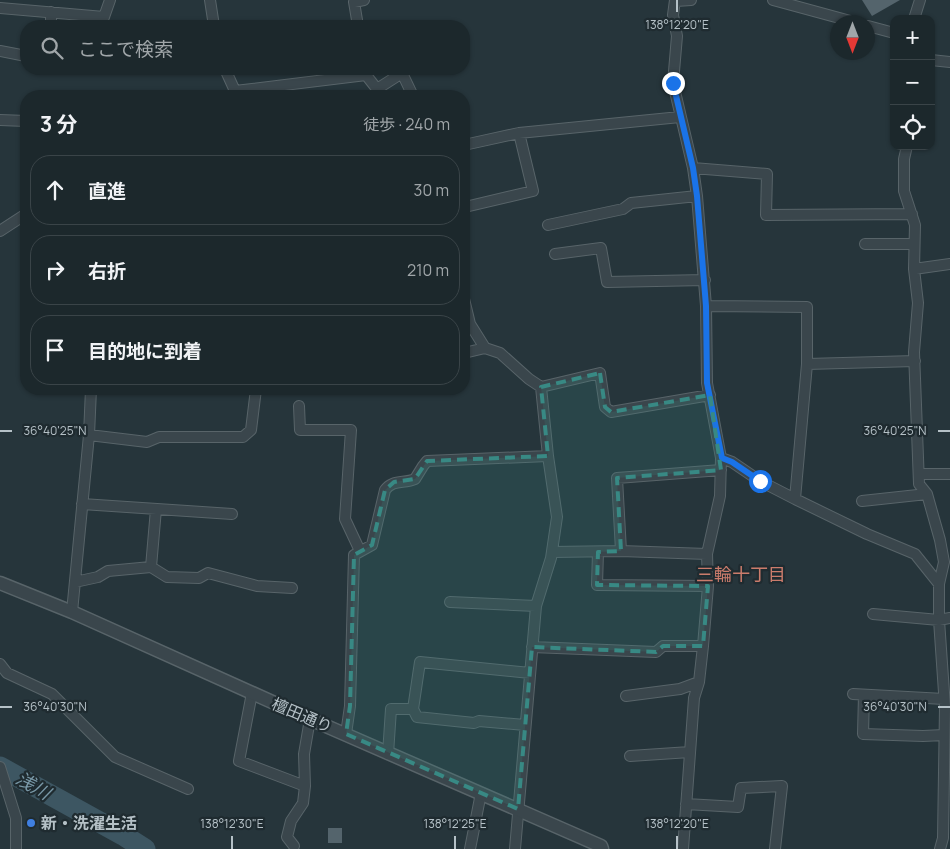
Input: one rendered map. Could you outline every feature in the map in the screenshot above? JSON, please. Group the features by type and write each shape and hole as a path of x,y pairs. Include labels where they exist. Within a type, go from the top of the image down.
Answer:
{"street":[{"path":"0,8 104,17 110,0"},
{"path":"210,0 213,20"},
{"path":"357,20 354,2 364,0"},
{"path":"683,849 694,698 699,682 708,586 707,554 720,496 722,470 722,458 707,383 706,306 697,196 693,168 673,83 677,36 673,15 675,1 691,0"},
{"path":"772,0 830,16"},
{"path":"915,15 920,0"},
{"path":"51,12 51,20"},
{"path":"875,28 890,33"},
{"path":"0,51 20,55"},
{"path":"935,60 950,62"},
{"path":"228,75 234,90"},
{"path":"259,90 347,75"},
{"path":"367,75 377,89 399,75"},
{"path":"403,75 410,90"},
{"path":"470,144 519,133 680,118"},
{"path":"0,120 20,120"},
{"path":"470,206 532,191 519,133"},
{"path":"907,150 904,159 904,191 915,225 914,269 918,303 915,361 919,484 927,494 944,562 939,584 939,620 944,699 943,838 940,849"},
{"path":"693,168 767,174 766,215 912,214"},
{"path":"548,225 623,209 631,203 697,196"},
{"path":"0,231 20,218"},
{"path":"865,244 914,244"},
{"path":"555,254 601,248 607,282 704,280"},
{"path":"914,269 950,264"},
{"path":"706,306 806,308 807,364 795,499"},
{"path":"470,324 485,348"},
{"path":"470,352 485,348 500,353 529,380 541,387 600,373 605,407 611,412 710,395"},
{"path":"807,364 915,361"},
{"path":"515,849 536,606 552,552 557,517 541,387"},
{"path":"72,612 89,435 91,395"},
{"path":"89,435 148,442 160,437 243,438 251,430 255,395"},
{"path":"299,406 300,430 351,430 345,519 360,551"},
{"path":"346,734 350,699 354,555 372,545 385,490 390,484 408,482 415,479 427,461 548,456"},
{"path":"722,458 795,499 867,534 915,554 939,584"},
{"path":"621,551 617,478 722,470"},
{"path":"919,474 950,474"},
{"path":"862,501 927,494"},
{"path":"82,504 232,514"},
{"path":"151,567 156,509"},
{"path":"552,552 621,551 707,554"},
{"path":"598,552 597,585 708,586"},
{"path":"75,582 98,577 108,571 151,567 168,577 199,578 208,573 257,586 292,588"},
{"path":"939,584 950,581"},
{"name":"檀田通り","path":"0,583 72,612 388,754 518,809 601,846 602,849"},
{"path":"450,602 536,606"},
{"path":"873,614 939,620 950,618"},
{"path":"532,647 656,652 663,646 703,646"},
{"path":"525,725 479,721 474,723 417,717 413,709 420,662 530,673"},
{"path":"0,664 7,673 52,694 116,756 188,788"},
{"path":"626,696 680,689 699,682"},
{"path":"252,693 239,761 305,786"},
{"path":"944,699 859,695 863,734 944,735"},
{"path":"388,754 391,709 413,709"},
{"path":"294,846 287,837 291,821 303,803 305,786 304,754 310,719"},
{"path":"630,756 690,752"},
{"path":"0,767 16,818 16,849"},
{"path":"686,804 738,807 741,788 782,786 775,849"},
{"path":"470,849 482,794"}],"highlighted area":[{"path":"600,373 605,407 611,412 710,395 721,470 617,478 621,551 598,552 597,585 708,586 703,646 663,646 656,652 532,647 518,809 346,734 350,706 354,555 372,545 385,490 394,482 415,479 427,461 548,456 541,387"}],"building":[{"path":"862,0 900,0 874,15 871,15"},
{"path":"328,828 342,828 342,843 328,843"}],"waterway":[{"name":"浅川","path":"0,767 145,849"}],"place":[{"name":"新・洗濯生活","path":"31,823"}],"district":[{"name":"三輪十丁目","path":"741,575"}],"route":[{"path":"673,83 693,168 697,196 706,306 707,383 722,458 732,462 760,481"}]}
